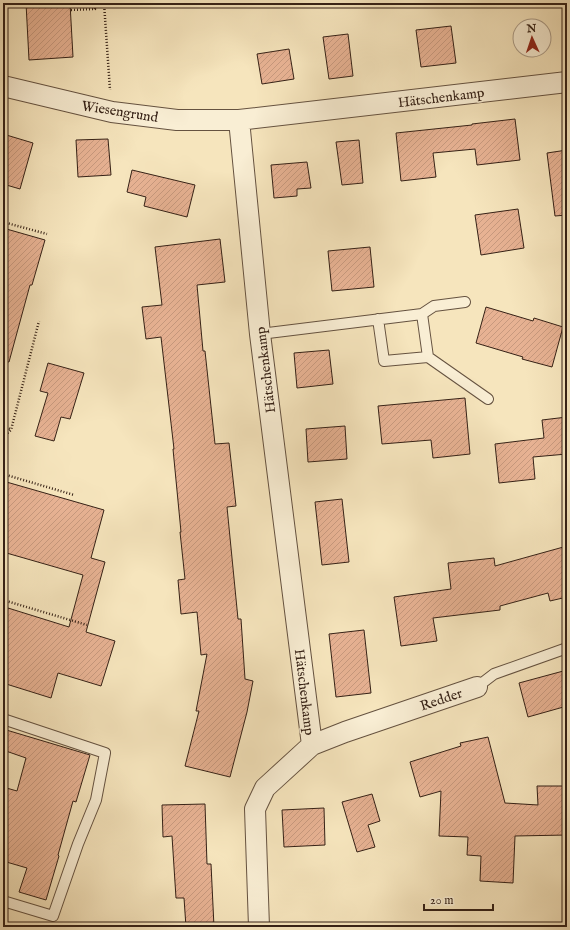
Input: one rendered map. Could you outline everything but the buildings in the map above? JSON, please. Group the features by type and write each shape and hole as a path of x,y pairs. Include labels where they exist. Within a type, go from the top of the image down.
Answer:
{"street":[{"name":"Hätschenkamp","path":"259,927 255,809 265,788 312,746 260,334 239,120 567,82"},
{"name":"Wiesengrund","path":"3,86 112,112 177,120 239,120"},
{"name":"Redder","path":"312,746 345,732 477,687"}],"lane":[{"path":"260,334 422,314 434,306 466,302"},
{"path":"422,314 428,357"},
{"path":"378,319 384,361 428,357 488,399"},
{"name":"Redder","path":"477,687 494,674 567,648"},
{"path":"3,719 105,753 96,800 78,844 53,916 3,901"}],"path":[{"path":"71,10 95,9 94,3"},
{"path":"104,3 112,112"},
{"path":"3,222 47,234"},
{"path":"3,436 10,430 39,321"},
{"path":"3,427 10,430"},
{"path":"3,474 74,495"},
{"path":"3,600 87,625"}]}
